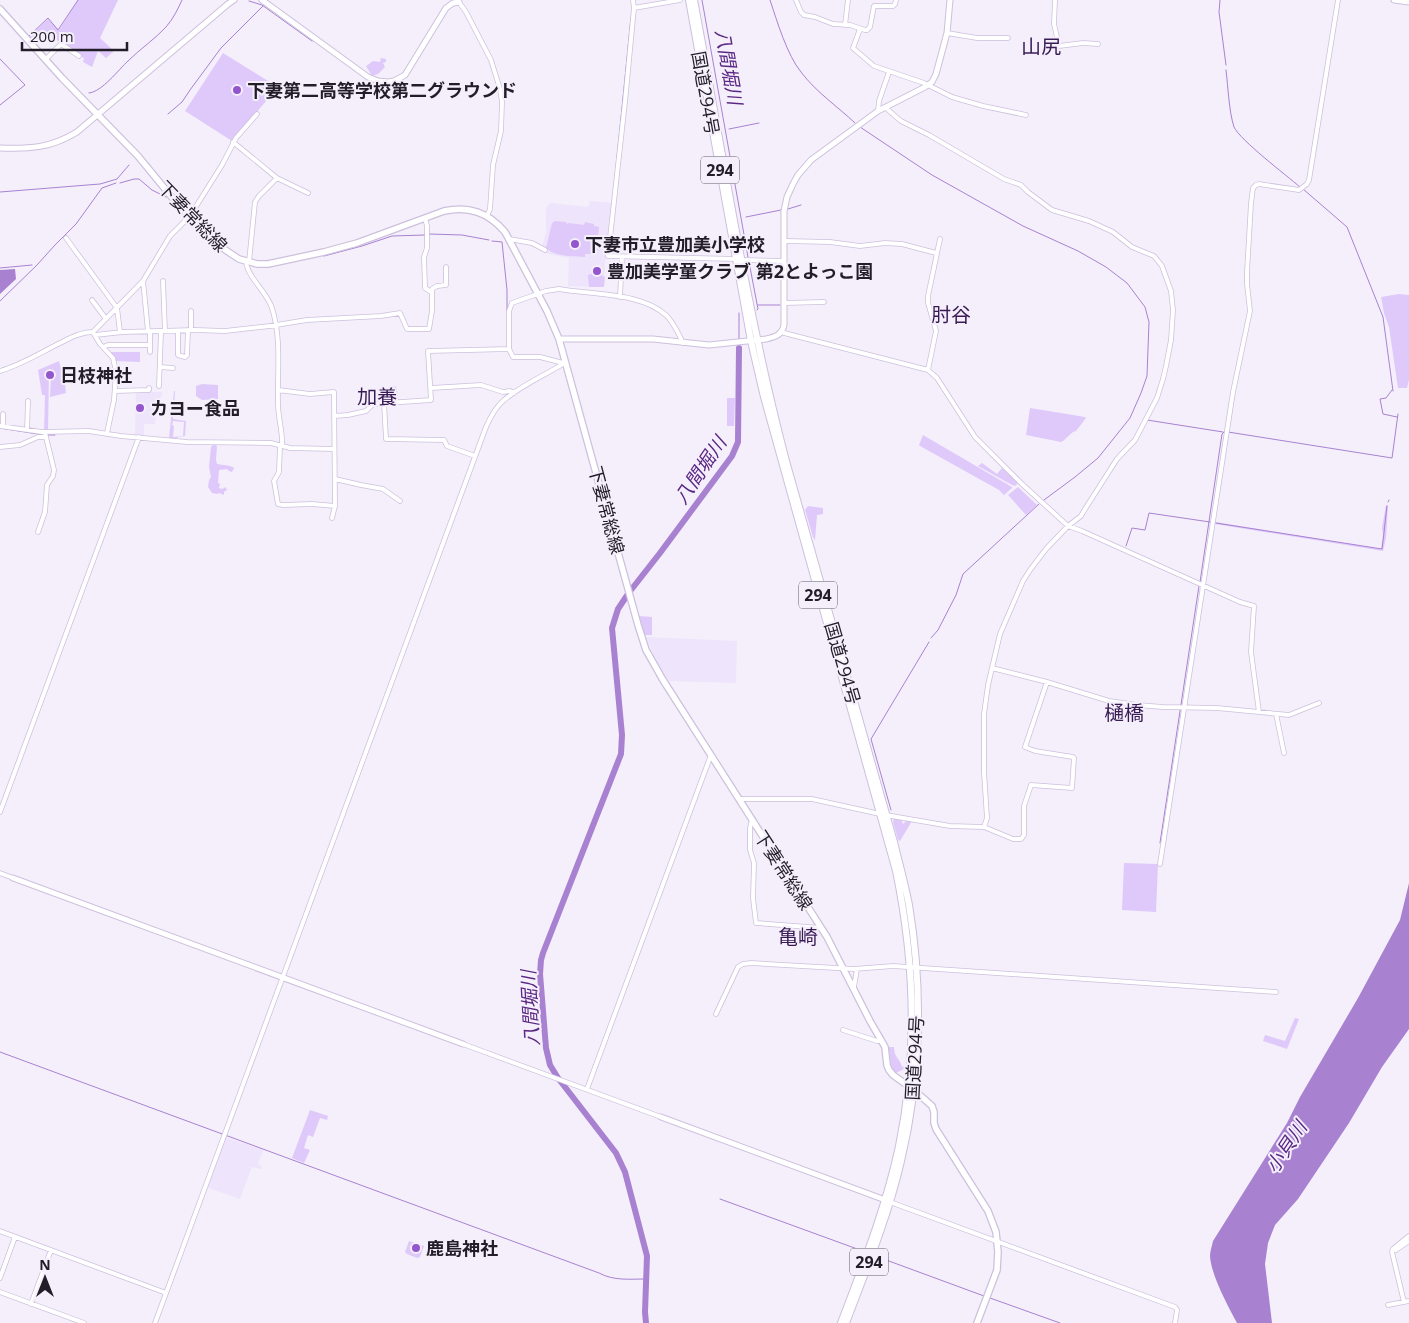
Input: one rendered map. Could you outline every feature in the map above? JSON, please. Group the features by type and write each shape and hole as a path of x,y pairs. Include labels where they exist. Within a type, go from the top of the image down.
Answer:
{"highway":[{"name":"国道294号","path":"689,0 754,341 883,814 900,890 914,968 911,1088 888,1200 846,1323"},
{"name":"国道294号","path":"694,0 739,260"},
{"name":"国道294号","path":"841,1323 888,1200"}],"main road":[{"name":"下妻常総線","path":"0,9 45,60 142,160 190,216 228,253 236,258 256,264 271,264 340,248 454,209 468,209 487,216 499,224 510,239 559,339 644,643 663,680 740,799 844,968 887,1051 886,1062 888,1070 932,1106 936,1129 988,1211 998,1241 997,1270 977,1323"}],"street":[{"path":"0,148 31,148 54,143 78,132 234,0"},
{"path":"262,0 368,77 385,82 394,81 406,74 446,8 458,1 466,12 491,60 497,75 502,102 501,131 493,165 490,209 487,216"},
{"path":"633,0 634,8 625,102 608,256 784,261"},
{"path":"634,8 680,0"},
{"path":"796,0 804,15 832,24 845,24 865,30 868,29 874,6 893,6 896,0"},
{"path":"845,24 848,0"},
{"path":"559,339 653,339 710,345 754,341 775,337 781,332 784,325 785,205 798,175 815,157 878,111 928,86 935,78 947,33 950,0"},
{"path":"1055,0 1054,24 1059,46 1083,43 1098,44"},
{"path":"1160,864 1200,584 1234,388 1250,311 1247,278 1253,188 1259,184 1298,190 1304,187 1309,180 1338,0"},
{"path":"1394,0 1409,2"},
{"path":"860,29 853,48 872,65 928,86 952,98 1026,115"},
{"path":"947,33 977,38 1008,38"},
{"path":"45,60 61,44 79,56"},
{"path":"878,111 879,101 888,72"},
{"path":"885,107 901,121 929,135 1004,179 1021,185 1052,210 1089,221 1113,232 1136,250 1150,254 1160,262 1173,300 1173,324 1166,366 1156,398 1135,440 1116,459 1082,516 1068,526 1039,558 1023,582 1000,634 986,699 984,721 984,772 987,816 984,827"},
{"path":"94,334 143,281 170,236 190,216 222,165 233,142 256,114"},
{"path":"233,142 277,178 308,193"},
{"path":"277,178 255,202 247,262 248,269 271,306 279,352 278,406 281,445 279,472 274,481 277,503 283,508 312,504 335,506"},
{"path":"425,218 427,235 424,256 425,288 431,292"},
{"path":"66,238 117,308 120,332"},
{"path":"510,239 532,243 545,250"},
{"path":"928,370 936,335 928,296 940,240"},
{"path":"784,241 830,242 860,246 885,243 902,244 936,254"},
{"path":"620,297 622,257"},
{"path":"0,371 20,364 73,336 85,332 94,334 190,330 224,331 307,320 381,316 400,313 407,329 429,330 432,312 431,292 435,287 446,285 446,267"},
{"path":"159,386 164,331 163,280"},
{"path":"143,281 150,352"},
{"path":"565,363 540,357 513,357 509,349 509,311 511,305 516,301 559,289 638,300 667,316 683,343"},
{"path":"92,300 106,319"},
{"path":"784,303 824,302"},
{"path":"178,331 178,355 185,357 187,355 190,330 190,311"},
{"path":"781,332 928,370 937,378 975,437 1068,526 1240,602 1254,606 1252,652 1260,712"},
{"path":"94,334 113,358 116,375 107,433"},
{"path":"104,347 108,345 150,345"},
{"path":"334,416 366,411 373,404 431,400 428,351 509,349"},
{"path":"155,1323 490,419 502,402 514,393 565,363"},
{"path":"160,368 173,368"},
{"path":"103,375 116,375"},
{"path":"431,388 481,385 503,392 510,391 514,393"},
{"path":"115,391 149,390 149,388"},
{"path":"394,389 396,402"},
{"path":"278,390 310,394 334,392 335,506 332,518"},
{"path":"27,430 28,401"},
{"path":"384,403 386,439 444,440 447,446 475,456"},
{"path":"3,414 1,426 45,435"},
{"path":"0,447 20,445 45,435 86,431 187,442 271,443 296,449 334,449"},
{"path":"38,532 45,512 47,485 54,474 45,435"},
{"path":"0,812 139,437"},
{"path":"335,479 361,486 383,489 400,501"},
{"path":"992,668 1109,701 1163,708 1217,708 1289,715 1319,703"},
{"path":"740,799 812,799 950,826 984,827 1013,839 1021,838 1024,836 1024,806 1031,785 1072,788 1073,757 1035,751 1025,746 1047,682"},
{"path":"1276,714 1284,753"},
{"path":"587,1089 711,755"},
{"path":"752,820 750,850 754,863 753,898 756,923 821,928"},
{"path":"0,874 1175,1306 1177,1310 1175,1323"},
{"path":"716,1014 736,970 743,964 756,963 857,969 893,966 1276,992"},
{"path":"854,987 857,969"},
{"path":"843,1030 882,1041"},
{"path":"0,1231 166,1293"},
{"path":"1404,1302 1392,1252 1409,1236"},
{"path":"0,1278 15,1237"},
{"path":"1393,1249 1396,1250 1409,1241"},
{"path":"31,1304 51,1250"},
{"path":"0,1292 84,1323"},
{"path":"1388,1305 1409,1301"}],"shaded area":[{"path":"78,0 118,0 100,38 114,51 106,58 98,51 92,67 83,62 84,58 45,31 43,31 35,43 29,37 48,19 59,30"},
{"name":"下妻第二高等学校第二グラウンド","path":"223,53 278,87 232,141 185,111"},
{"path":"381,58 386,59 386,62 383,63 385,67 378,74 372,76 366,66 373,61 380,62"},
{"name":"下妻市立豊加美小学校","path":"590,201 612,203 605,260 604,287 568,286 569,258 549,254 544,251 545,248 542,246 546,233 546,209 551,203 588,207"},
{"path":"555,221 584,225 585,222 599,227 597,254 585,254 585,257 564,256 546,248 552,223"},
{"path":"602,273 602,276 605,277 604,287 589,287 588,275"},
{"path":"1399,294 1409,295 1409,380 1407,388 1398,388 1389,327 1381,297"},
{"path":"109,352 140,352 140,362 115,361"},
{"path":"59,361 66,393 50,397 51,375 49,375 48,431 44,431 45,395 42,395 38,370"},
{"path":"202,384 218,385 218,399 202,400 196,396 196,386"},
{"path":"175,391 173,419 186,421 185,436 176,439 169,438","holes":["173,421 184,422 183,436 173,437"]},
{"path":"136,392 162,392 157,403 155,424 144,424 144,438 135,437"},
{"path":"727,398 735,398 734,426 727,426"},
{"path":"1030,408 1086,418 1076,431 1061,442 1026,435"},
{"path":"923,435 1012,488 1004,495 999,490 920,446"},
{"path":"214,444 217,446 217,464 234,468 232,472 227,469 219,470 219,488 226,487 228,489 224,492 224,495 212,493 208,487 211,477 209,467 211,447"},
{"path":"982,463 997,474 1002,468 1018,483 1015,486 1012,485 978,466"},
{"path":"1018,487 1037,505 1026,515 1008,495"},
{"path":"1386,505 1388,506 1386,538 1383,551 1215,524 1215,522 1381,549"},
{"path":"808,506 823,508 823,514 817,515 815,540 805,510"},
{"path":"639,616 652,617 652,635 645,635"},
{"path":"646,637 737,641 736,683 669,681 655,658"},
{"path":"894,818 901,819 903,824 907,820 912,821 900,841 898,840 893,822"},
{"path":"1124,863 1158,864 1156,912 1122,910"},
{"path":"1295,1018 1299,1019 1287,1049 1263,1041 1265,1035 1285,1041"},
{"path":"888,1047 894,1047 895,1054 902,1067 905,1066 906,1068 896,1073 891,1064"},
{"path":"310,1110 328,1116 327,1120 320,1118 313,1137 308,1135 304,1148 310,1150 304,1163 292,1158"},
{"path":"225,1137 263,1150 258,1164 262,1166 261,1169 252,1167 240,1199 206,1187"},
{"path":"409,1241 424,1246 420,1257 417,1258 405,1252"}],"water":[{"path":"15,269 16,279 0,294 0,270"},
{"name":"小貝川","path":"1409,883 1409,1029 1382,1067 1349,1123 1298,1199 1275,1225 1268,1243 1265,1264 1272,1323 1237,1323 1213,1272 1210,1256 1213,1241 1287,1123 1300,1097 1358,998 1400,920"}],"waterway":[{"path":"29,36 48,18 58,30 78,0"},
{"path":"89,93 105,85 162,31 169,24 182,0"},
{"name":"八間堀川","path":"702,0 748,257"},
{"path":"770,0 783,38 796,65 813,86 855,123"},
{"path":"1220,0 1219,12 1226,65"},
{"path":"249,1 262,5 312,41"},
{"path":"168,114 182,102 221,48 263,6"},
{"path":"615,178 631,18"},
{"path":"0,59 25,85 0,105"},
{"path":"1226,70 1234,127 1254,149 1300,187"},
{"path":"729,129 759,123"},
{"path":"860,127 932,175 1023,226 1078,251 1106,267 1127,283 1145,307 1149,322 1147,376 1130,418 1098,458 1044,500"},
{"path":"0,192 100,184 117,179 129,165"},
{"path":"120,183 139,179 152,190 166,197"},
{"path":"0,301 76,224 102,188 116,183"},
{"path":"1303,189 1347,227 1383,317 1393,391"},
{"path":"788,209 801,205"},
{"path":"746,217 781,210"},
{"path":"429,234 462,235 489,240"},
{"path":"324,256 392,236 425,235"},
{"path":"492,241 502,242 507,290 507,311"},
{"name":"八間堀川","path":"749,262 757,310"},
{"path":"0,268 32,265"},
{"path":"758,305 780,305"},
{"name":"八間堀川","path":"739,313 739,339"},
{"name":"八間堀川","path":"631,590 732,456 738,442 739,348"},
{"path":"1392,390 1386,398 1380,399 1383,414 1397,417"},
{"path":"1228,432 1392,458 1398,414"},
{"path":"1147,420 1223,432"},
{"path":"0,428 44,435"},
{"path":"1200,582 1222,434 1224,432"},
{"path":"48,435 55,435"},
{"path":"931,638 938,630 956,595 963,574 1039,504"},
{"path":"1216,523 1382,549 1387,506"},
{"path":"1126,546 1132,528 1145,530 1149,513 1210,522"},
{"path":"1160,843 1199,586"},
{"name":"八間堀川","path":"628,594 618,609 612,628 622,735 621,754 543,953 540,974 546,1048 550,1065 616,1153 625,1172 647,1256 646,1323"},
{"path":"891,810 871,739 929,642"},
{"path":"0,1052 605,1276 622,1279 646,1279"},
{"path":"720,1199 860,1250"},
{"path":"878,1257 984,1296"},
{"path":"990,1298 1060,1323"}],"place":[{"name":"下妻第二高等学校第二グラウンド","path":"237,90"},
{"name":"下妻市立豊加美小学校","path":"575,244"},
{"name":"豊加美学童クラブ 第2とよっこ園","path":"597,271"},
{"name":"日枝神社","path":"50,375"},
{"name":"カヨー食品","path":"140,408"},
{"name":"鹿島神社","path":"416,1248"}],"district":[{"name":"山尻","path":"1041,46"},
{"name":"肘谷","path":"951,314"},
{"name":"加養","path":"377,396"},
{"name":"樋橋","path":"1124,712"},
{"name":"亀崎","path":"798,936"}]}
